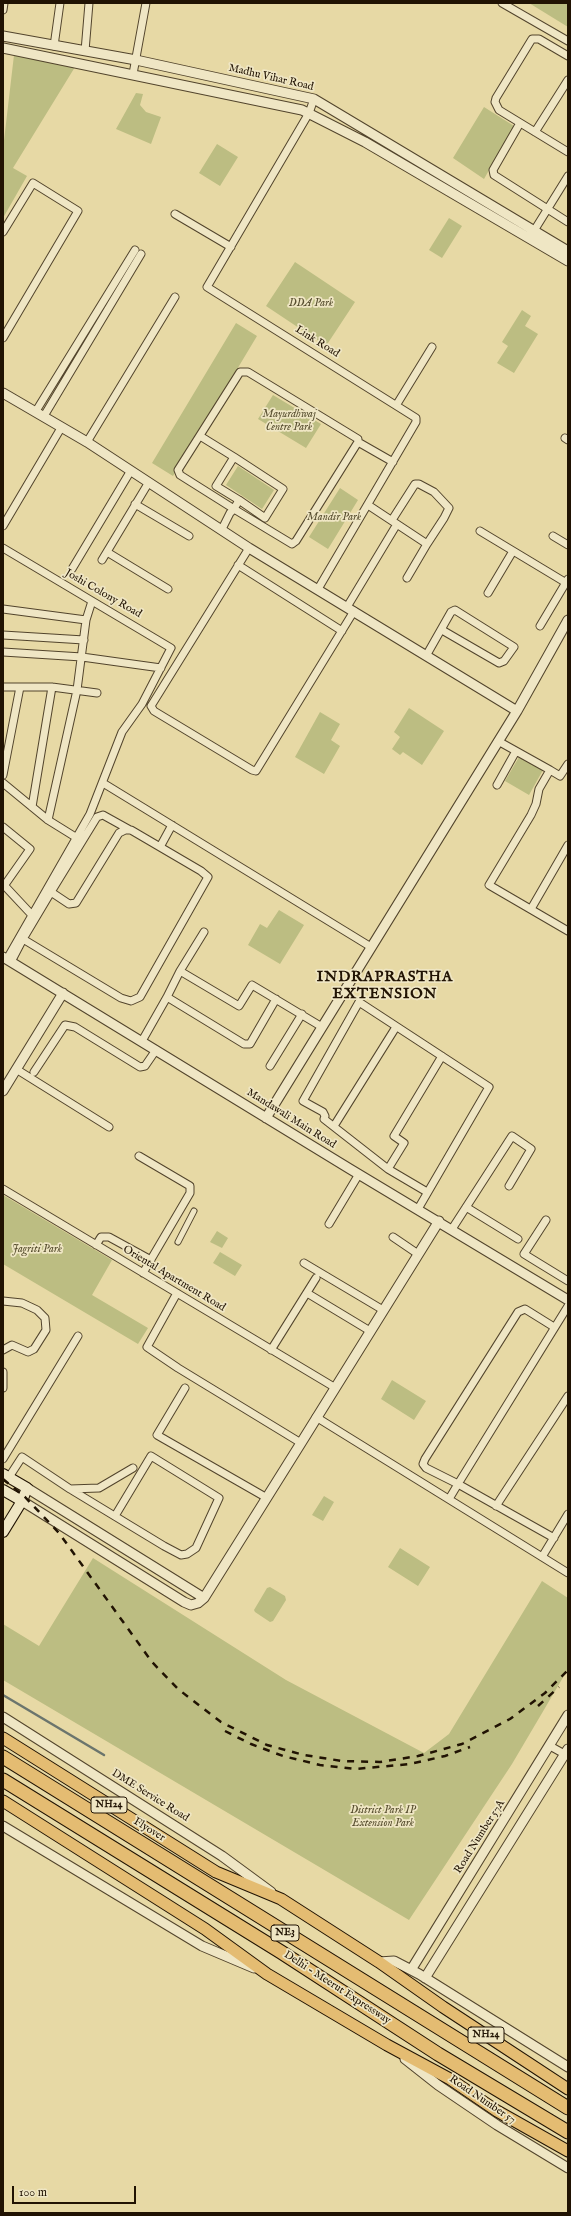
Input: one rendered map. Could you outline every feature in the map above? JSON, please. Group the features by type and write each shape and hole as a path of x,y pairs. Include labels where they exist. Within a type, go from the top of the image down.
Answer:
{"highway":[{"name":"Flyover","path":"3,1738 216,1872 281,1899 379,1962"},
{"name":"Delhi - Meerut Expressway","path":"3,1758 568,2108"},
{"name":"Delhi - Meerut Expressway","path":"3,1780 280,1952 438,2054 568,2132"},
{"path":"3,1802 205,1929 267,1974 387,2045 450,2079 497,2111 568,2151"},
{"name":"NH24","path":"379,1962 568,2089"}],"main road":[{"path":"3,1532 22,1501 27,1488 6,1476"},
{"path":"3,1490 22,1501"}],"street":[{"path":"3,10 4,3"},
{"path":"54,46 60,3"},
{"path":"85,51 89,3"},
{"path":"133,74 146,3"},
{"path":"502,3 568,41"},
{"name":"Madhu Vihar Road","path":"3,36 136,60 314,99 568,251"},
{"path":"568,56 535,38 530,41 495,102 499,110 568,152"},
{"path":"3,48 291,107 308,113 404,165 568,261"},
{"path":"535,132 568,80"},
{"name":"Link Road","path":"314,99 308,113 207,287 397,404 415,416 417,420 318,589"},
{"path":"520,123 492,172 497,178 568,222"},
{"path":"404,165 408,155"},
{"path":"529,239 568,176"},
{"path":"3,232 33,183 78,211 3,338"},
{"path":"175,214 231,247"},
{"path":"36,411 138,252 44,416"},
{"path":"87,442 175,297"},
{"path":"397,404 432,347"},
{"path":"358,442 296,541 292,544 234,509 178,472 240,372 245,370 356,437 358,442 393,462"},
{"path":"3,393 87,442 130,472 149,482 249,548 517,711"},
{"path":"3,526 62,428"},
{"path":"200,436 234,457 283,489 265,518 216,486 234,457"},
{"path":"72,569 130,472"},
{"path":"102,560 149,482"},
{"path":"249,548 151,706 154,711 256,771 342,631 350,609 412,486 420,484 434,492 449,508 407,578"},
{"path":"222,529 239,500"},
{"path":"135,504 189,536"},
{"path":"368,505 427,544"},
{"path":"480,531 567,582 540,626"},
{"path":"553,536 568,545"},
{"name":"Joshi Colony Road","path":"3,548 169,645 171,652 142,704 122,732 103,783 77,838 31,914 7,959"},
{"path":"488,593 513,551"},
{"path":"107,552 168,589"},
{"path":"238,565 342,631"},
{"path":"48,820 77,690 86,620 92,601"},
{"path":"3,609 86,620"},
{"path":"426,656 451,612 458,610 514,647 504,661 499,663 442,630"},
{"path":"266,1118 517,711 568,620"},
{"path":"3,635 84,640"},
{"path":"3,652 82,657 161,668"},
{"path":"3,687 52,688 77,690 97,694"},
{"path":"3,775 20,687"},
{"path":"32,807 52,688"},
{"path":"498,740 560,776 568,764"},
{"path":"497,785 516,751"},
{"path":"550,770 539,789 536,804 531,815 489,885 568,931"},
{"path":"3,783 48,820 77,838"},
{"path":"103,783 371,947"},
{"path":"7,959 24,939 97,817 103,815 131,830 201,871 208,877 140,997 132,1001 121,998 24,939"},
{"path":"160,847 172,825"},
{"path":"3,827 30,849 4,885 31,914"},
{"path":"51,892 69,904 76,903 119,833 125,830 131,830"},
{"path":"531,909 568,845"},
{"path":"142,1041 180,971 204,932"},
{"name":"Mandawali Main Road","path":"7,959 266,1118 568,1300"},
{"path":"180,971 239,1006 252,985 322,1027"},
{"path":"3,1091 63,993"},
{"path":"167,996 244,1044 250,1044 276,999"},
{"path":"418,1209 489,1088 359,1002 303,1100 323,1112 325,1116 324,1119 388,1169 427,1192"},
{"path":"270,1066 302,1014"},
{"path":"34,1072 65,1025 75,1027 140,1066 145,1066 156,1050"},
{"path":"334,1126 396,1027"},
{"path":"388,1169 404,1143 394,1136 442,1056"},
{"path":"16,1069 109,1127"},
{"path":"452,1229 512,1136 531,1149 509,1186"},
{"path":"139,1156 190,1186 190,1193 143,1273"},
{"path":"329,1224 359,1174"},
{"name":"Oriental Apartment Road","path":"3,1190 334,1387"},
{"path":"466,1207 518,1238"},
{"path":"178,1242 194,1211"},
{"path":"546,1220 524,1254 568,1281"},
{"path":"22,1501 184,1602 195,1605 204,1598 301,1444 334,1387 439,1221"},
{"path":"96,1245 101,1237 109,1237 151,1260"},
{"path":"393,1237 418,1254"},
{"path":"304,1262 383,1310"},
{"path":"271,1350 316,1278"},
{"path":"177,1293 147,1346 178,1368 301,1444"},
{"path":"307,1293 370,1331"},
{"path":"3,1301 22,1303 37,1310 45,1318 46,1330 34,1349 28,1352 12,1345 3,1350"},
{"path":"449,1499 568,1306"},
{"path":"554,1327 525,1308 518,1312 423,1464 426,1468 458,1484 554,1538"},
{"path":"3,1459 5,1451 78,1336"},
{"path":"3,1372 3,1388"},
{"path":"185,1388 157,1435 267,1498"},
{"path":"496,1506 568,1396"},
{"path":"316,1417 568,1573"},
{"path":"6,1476 22,1457 70,1489 164,1546 181,1555 187,1554 196,1548 219,1498 151,1456 115,1516"},
{"path":"70,1489 99,1488 133,1468"},
{"path":"27,1488 204,1598"},
{"path":"542,1557 568,1514"},
{"name":"Road Number 57A","path":"411,1970 568,1715"},
{"name":"DME Service Road","path":"3,1717 222,1856 281,1899"},
{"path":"425,1978 567,1753 550,1746"},
{"path":"3,1826 202,1946 267,1974"},
{"path":"379,1962 394,1962 411,1970 568,2068"},
{"name":"Road Number 57","path":"387,2045 438,2085 488,2119 568,2168"}],"green space":[{"path":"529,3 568,3 568,27"},
{"path":"14,55 75,67 13,168 27,176 3,218 3,149"},
{"path":"136,93 143,94 140,105 146,112 161,117 151,144 116,129"},
{"path":"484,107 514,126 484,179 453,158"},
{"path":"217,144 238,157 220,186 199,173"},
{"path":"449,218 462,226 442,258 429,250"},
{"name":"DDA Park","path":"295,262 355,302 326,346 266,306"},
{"path":"522,310 531,316 525,326 538,334 514,373 497,363 508,346 502,342"},
{"path":"236,323 257,336 173,476 152,463"},
{"name":"Mayurdhwaj Centre Park","path":"273,395 321,424 306,448 258,419"},
{"path":"238,466 274,490 262,509 226,485"},
{"name":"Mandir Park","path":"340,488 358,500 328,549 309,537"},
{"path":"409,708 444,731 422,765 403,752 400,755 392,749 400,737 394,732"},
{"path":"320,712 340,724 331,740 340,746 324,774 295,757"},
{"path":"519,757 543,770 529,795 505,781"},
{"path":"279,910 304,925 280,964 248,945 260,924 267,928"},
{"name":"Jagriti Park","path":"3,1195 112,1260 92,1295 148,1328 138,1344 3,1264"},
{"path":"217,1231 228,1238 222,1248 210,1242"},
{"path":"220,1252 242,1265 235,1276 213,1263"},
{"path":"392,1380 426,1401 414,1420 381,1399"},
{"path":"324,1496 334,1502 323,1521 312,1515"},
{"path":"400,1548 430,1567 418,1586 388,1567"},
{"name":"District Park IP Extension Park","path":"93,1558 286,1680 424,1753 449,1734 542,1581 568,1598 568,1669 512,1764 409,1920 3,1680 3,1624 39,1646"},
{"path":"270,1587 285,1596 286,1600 273,1621 270,1622 254,1610 267,1588"}],"waterway":[{"path":"3,1695 104,1755"}],"railway":[{"path":"3,1479 25,1497 59,1533 152,1662 178,1689 221,1722 267,1745 304,1755 342,1761 380,1762 418,1756 462,1744 510,1719 545,1693 568,1670"},
{"path":"538,1706 559,1687"},
{"path":"225,1731 251,1744 283,1756 320,1765 355,1769 410,1764 445,1756 470,1747"}],"district":[{"name":"INDRAPRASTHA EXTENSION","path":"385,986"}]}
